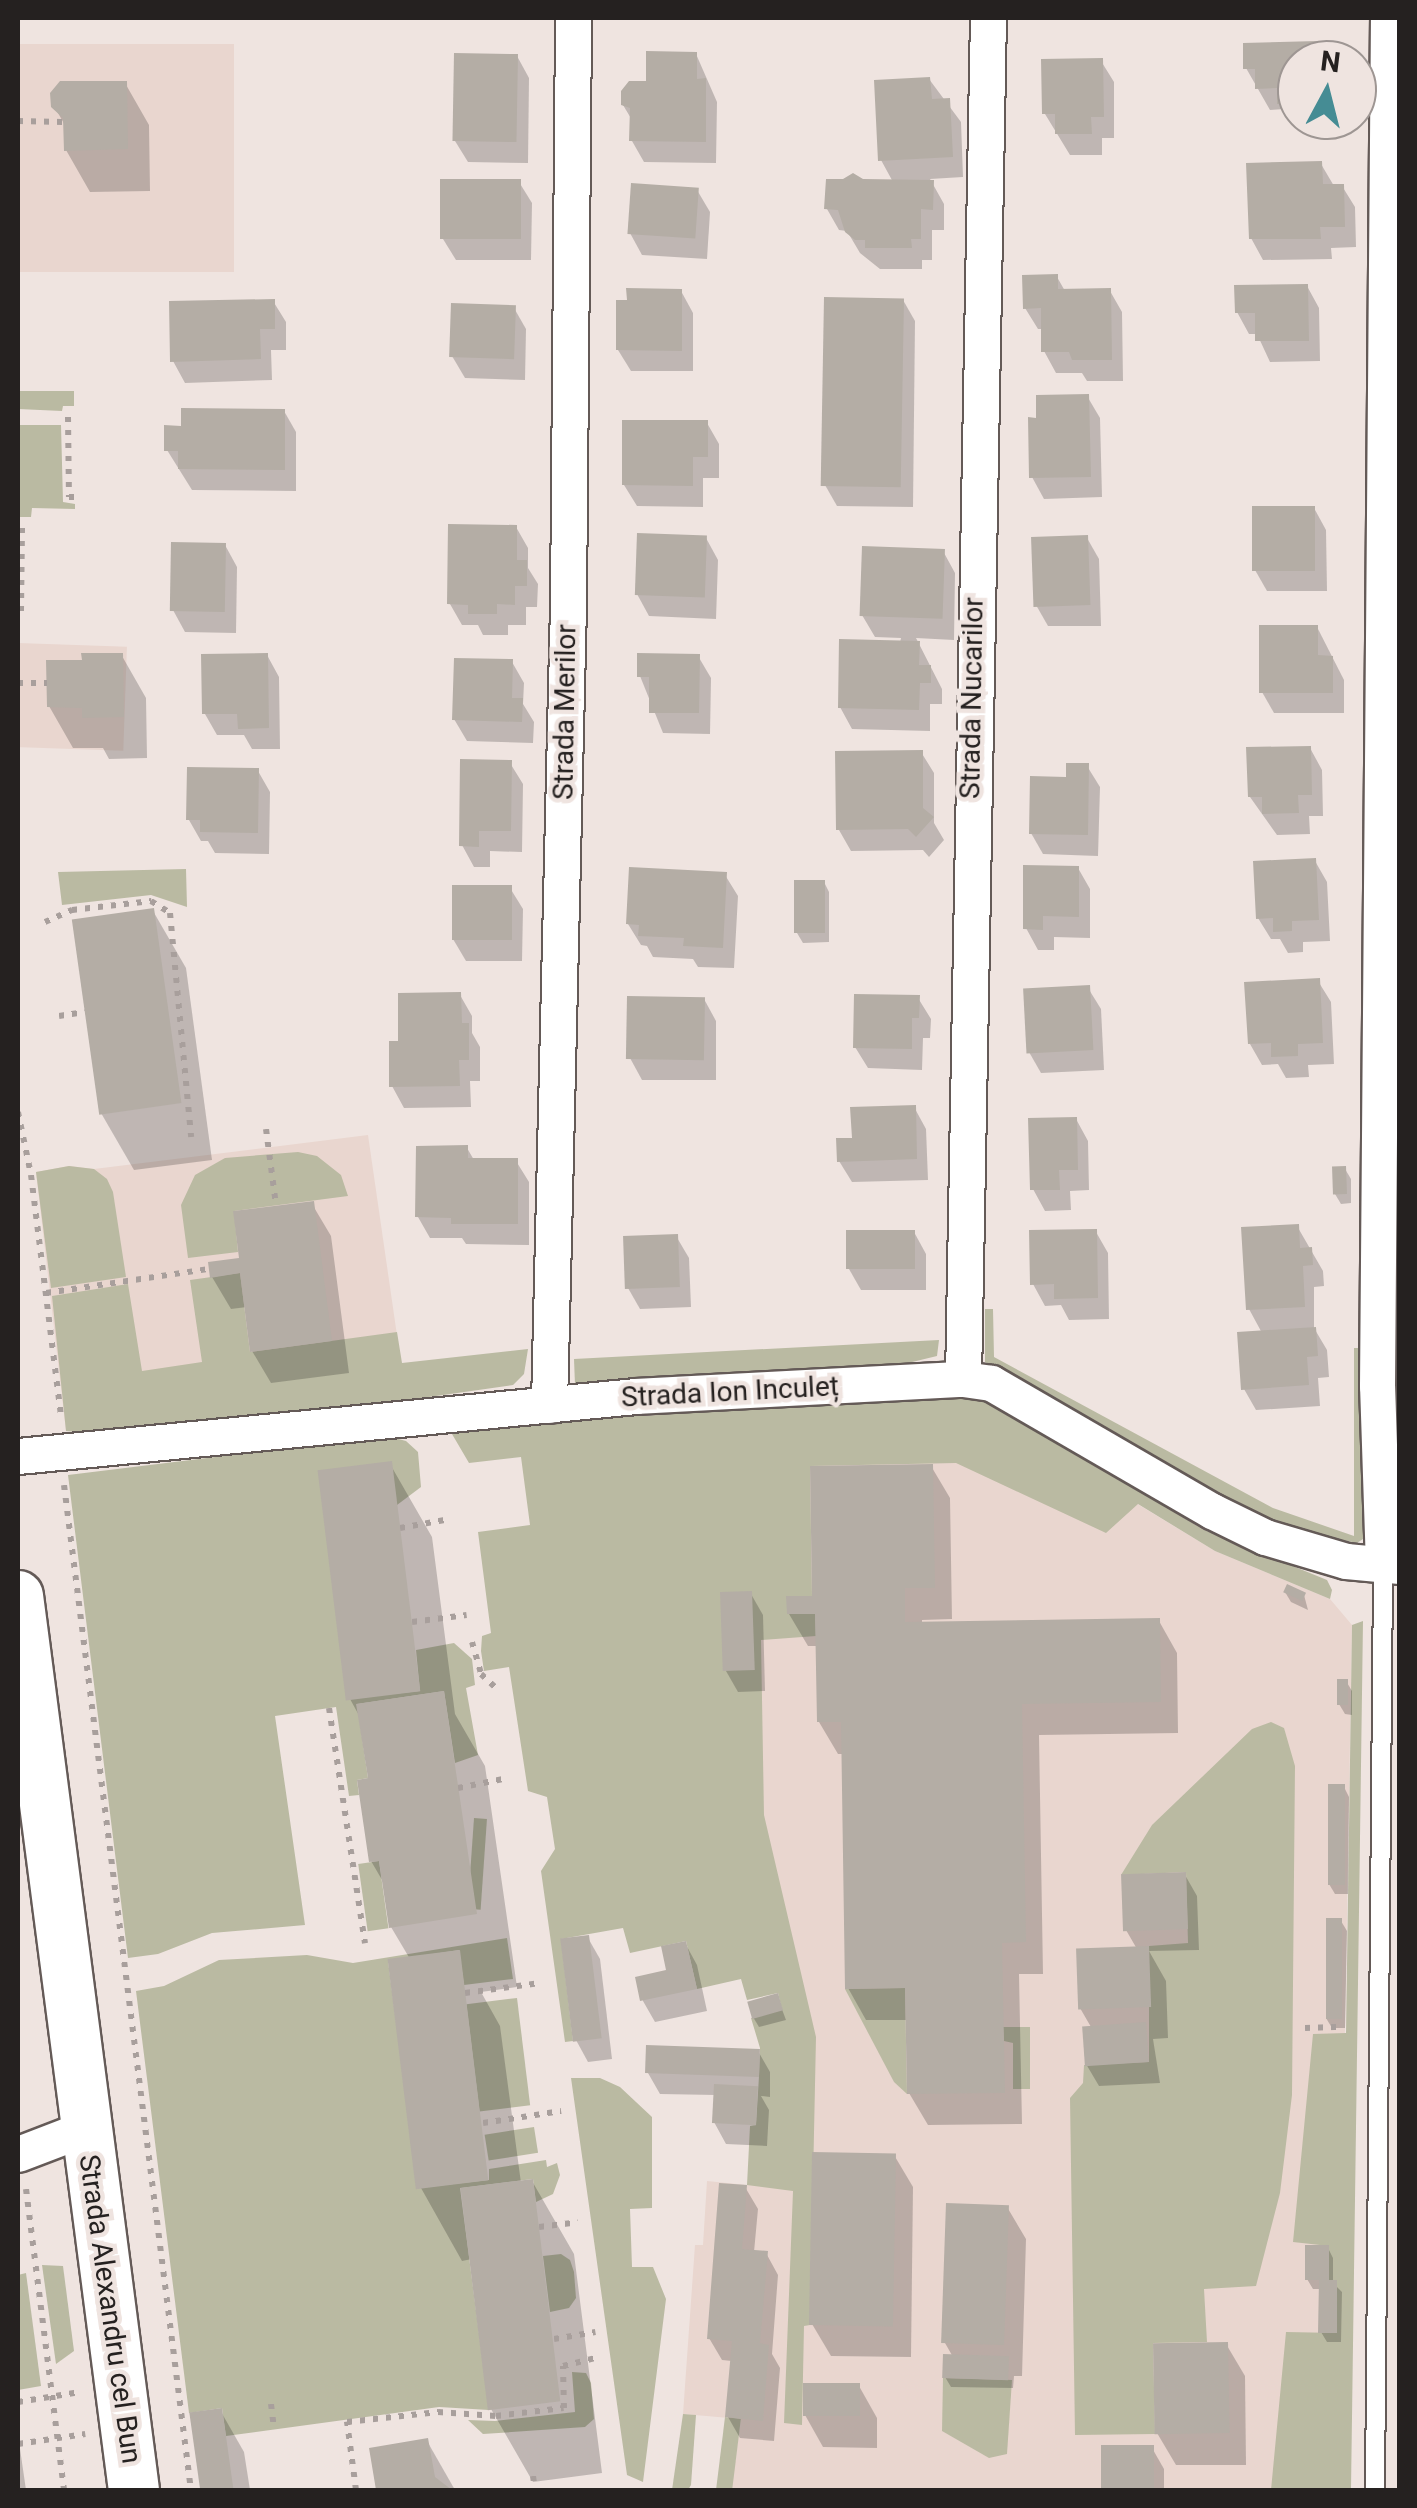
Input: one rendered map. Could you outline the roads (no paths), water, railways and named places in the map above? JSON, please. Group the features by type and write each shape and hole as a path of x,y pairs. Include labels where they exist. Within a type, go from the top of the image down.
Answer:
{"main road":[{"name":"Strada Alexandru cel Bun","path":"18,1596 134,2490"}],"street":[{"name":"Strada Merilor","path":"548,1406 567,624 572,18"},
{"name":"Strada Nucarilor","path":"962,1379 988,18"},
{"path":"1388,18 1377,1386 1391,1566"},
{"name":"Strada Ion Inculeț","path":"18,1456 636,1396 962,1379 991,1383 1212,1511 1265,1537 1346,1561 1391,1566"},
{"name":"Strada Alexandru cel Bun","path":"19,2153 86,2128"}],"lane":[{"path":"1375,2490 1391,1566"}]}
